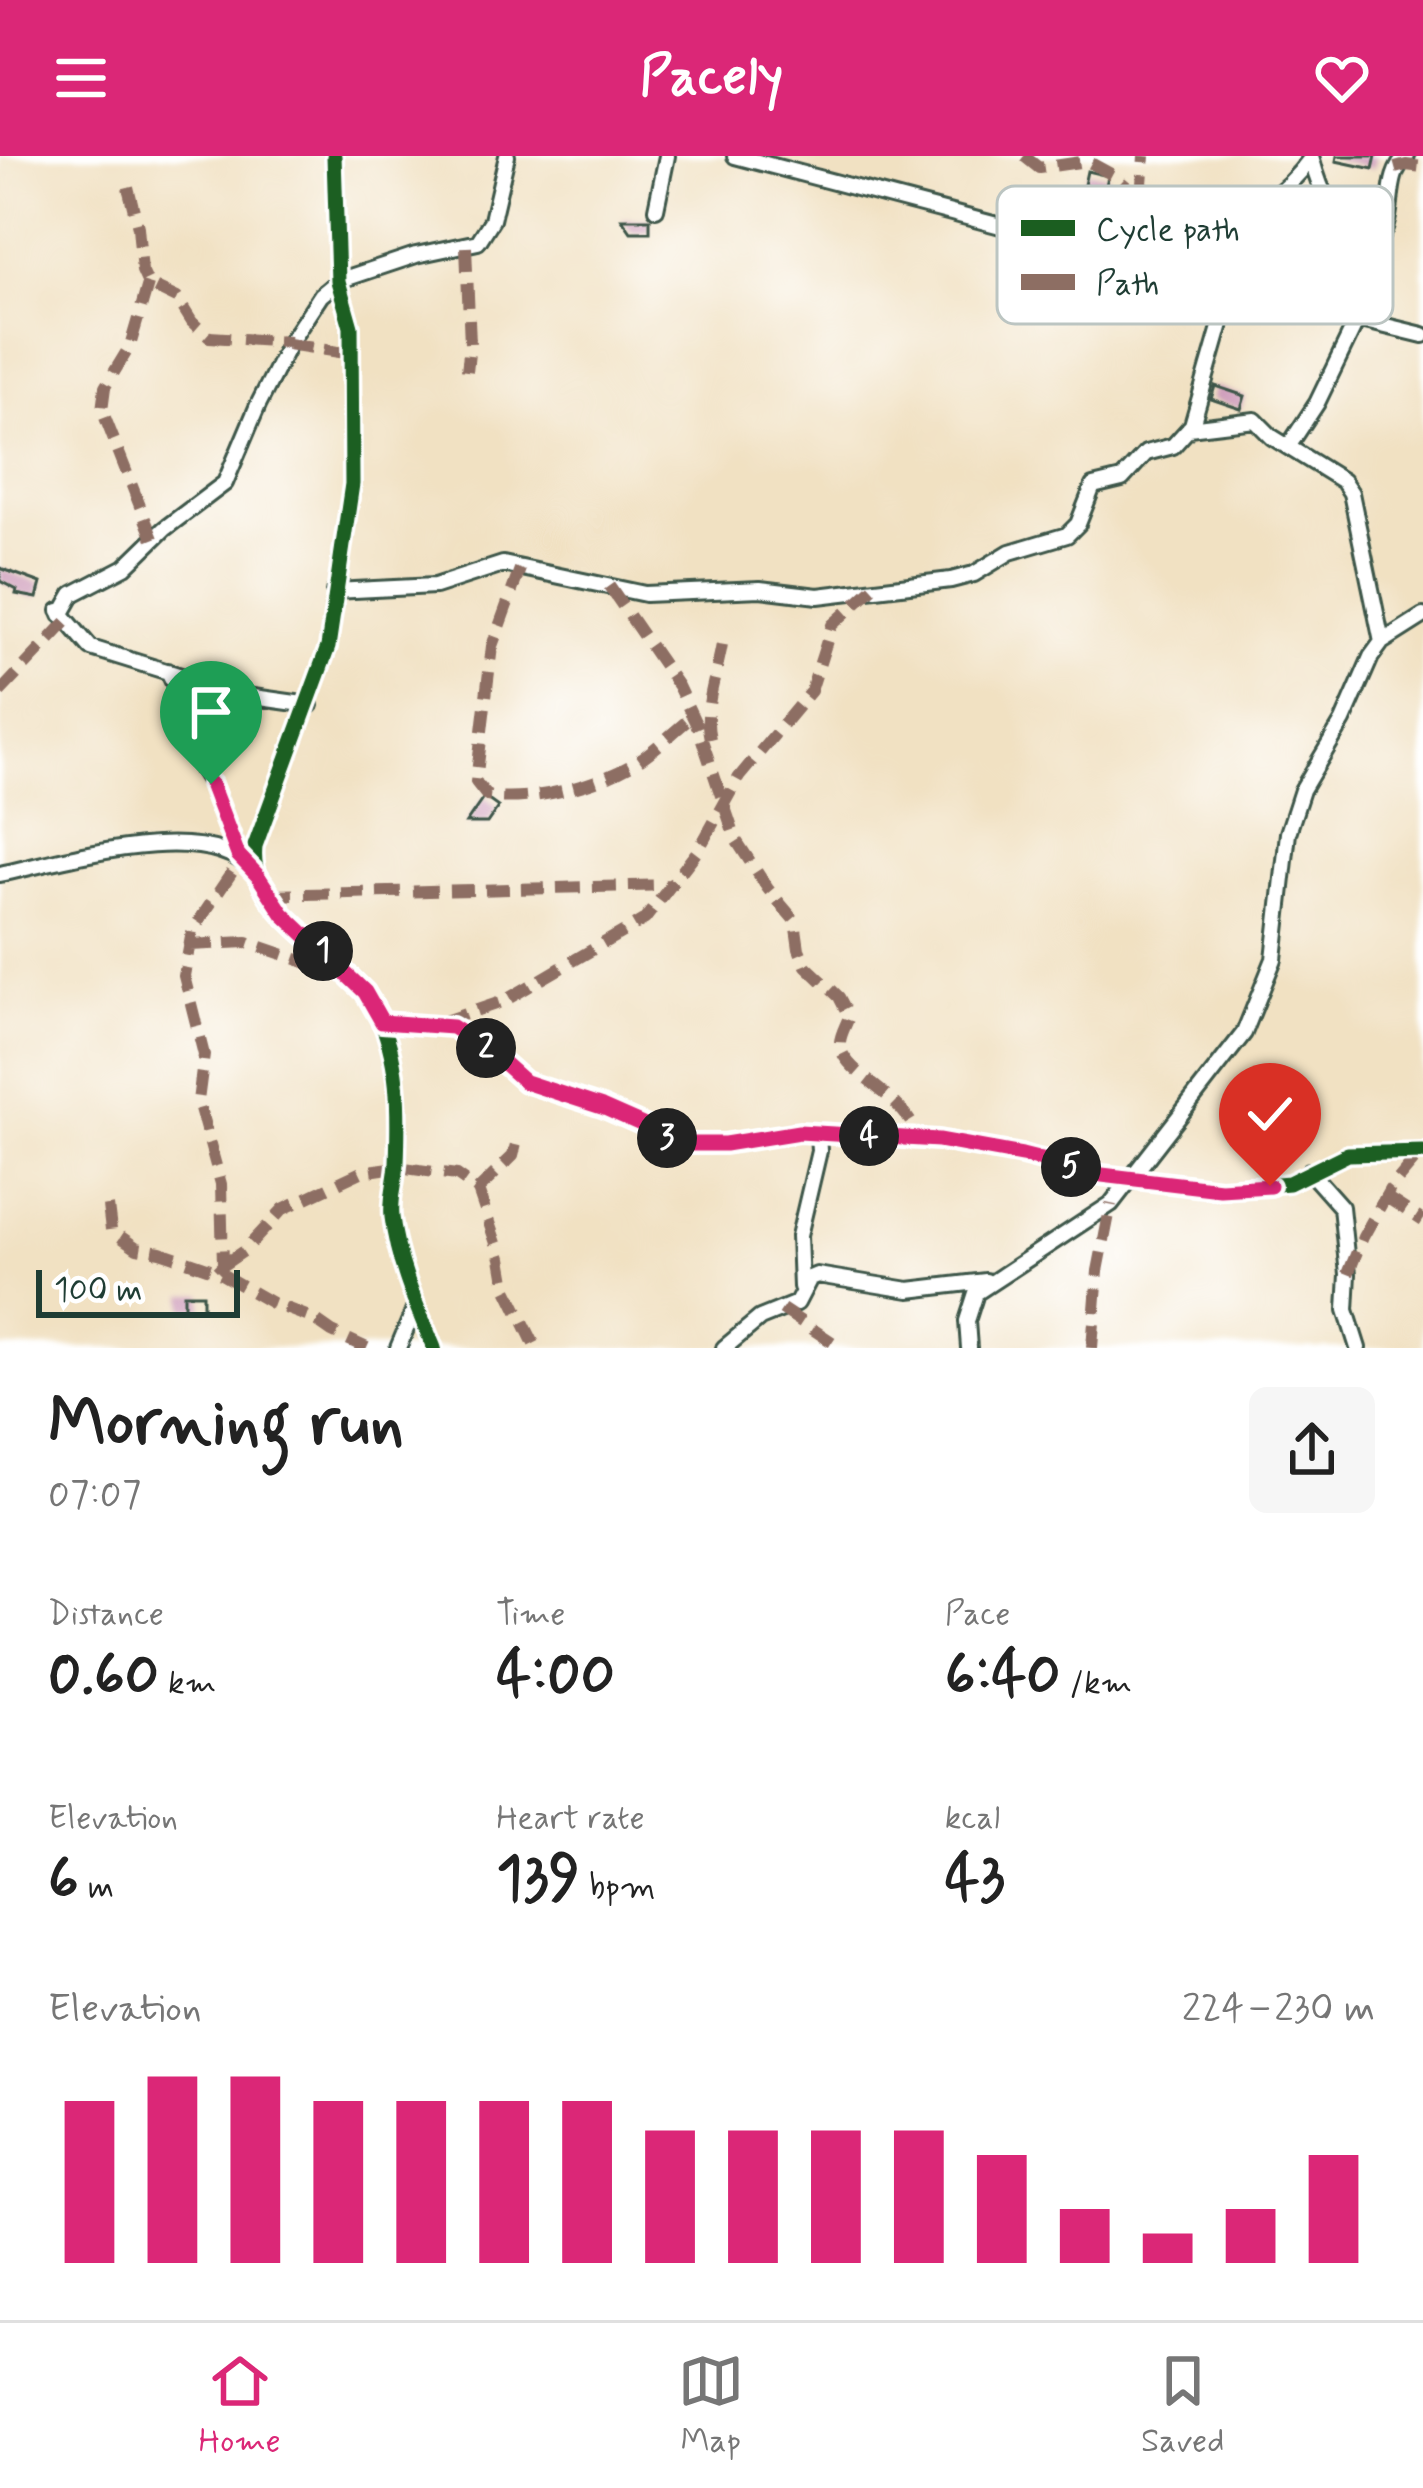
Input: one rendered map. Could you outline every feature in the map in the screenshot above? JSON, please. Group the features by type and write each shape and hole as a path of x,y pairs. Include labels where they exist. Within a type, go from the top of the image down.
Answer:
{"street":[{"path":"258,876 255,845 328,647 350,501 354,437 351,320 338,281 334,156"},
{"path":"310,705 246,696 91,648 59,610 69,597 125,567 164,529 225,483 290,342 321,295 338,281 416,255 478,242 492,220 508,156"},
{"path":"656,208 667,156"},
{"path":"735,156 997,225"},
{"path":"1391,186 1393,171 1407,156"},
{"path":"1289,186 1311,157"},
{"path":"1311,157 1322,186"},
{"path":"334,591 435,586 503,564 645,594 760,589 818,596 974,574 1010,552 1067,535 1078,524 1096,484 1122,479 1146,453 1168,448 1190,428 1219,324"},
{"path":"1288,446 1317,403 1355,324"},
{"path":"1381,324 1423,335"},
{"path":"1190,428 1255,420 1343,481 1351,493 1382,643"},
{"path":"969,1348 976,1293 1111,1204 1226,1060 1255,1012 1274,958 1294,810 1382,643 1423,616"},
{"path":"168,671 178,692 188,749 211,784 238,855 283,914 365,992 382,1022 397,1085 392,1217 416,1305 434,1348"},
{"path":"0,874 166,845 238,855"},
{"path":"382,1022 452,1027 489,1050 525,1082 602,1107 686,1144 818,1132 939,1140 1128,1178 1236,1189 1289,1183 1348,1154 1423,1152"},
{"path":"802,1296 800,1236 819,1150 818,1132"},
{"path":"1310,1172 1341,1208 1348,1274 1346,1310 1358,1348"},
{"path":"724,1348 760,1318 797,1304 810,1278 817,1274 908,1290 994,1280"},
{"path":"398,1348 416,1305"}],"building":[{"path":"1337,156 1376,156 1373,169 1336,161"},
{"path":"1087,171 1108,176 1106,186 1084,185"},
{"path":"622,219 650,219 650,232 631,232"},
{"path":"1215,386 1245,396 1241,409 1211,399"},
{"path":"0,568 41,583 37,598 16,594 17,590 0,581"},
{"path":"484,797 498,807 487,823 466,823"},
{"path":"184,1294 203,1294 203,1309 184,1309"}],"marked path":[{"path":"1024,156 1039,168 1087,161 1126,186"},
{"path":"1142,186 1144,156"},
{"path":"1395,168 1423,167"},
{"path":"128,187 148,284 177,298 192,322 209,337 290,342"},
{"path":"466,247 467,371"},
{"path":"148,284 130,346 105,387 102,410 153,539"},
{"path":"288,344 351,354"},
{"path":"520,569 492,646 476,782 487,796 542,795 601,779 641,759 692,717"},
{"path":"609,586 678,686 698,728 736,840 795,921 806,966 839,997 849,1016 840,1040 843,1054 901,1109 918,1139"},
{"path":"442,1022 504,1001 645,919 699,849 739,777 811,691 832,625 875,586"},
{"path":"0,692 66,622"},
{"path":"710,739 710,701 723,637"},
{"path":"217,1271 223,1265 221,1184 198,1101 204,1055 184,976 192,931 241,859"},
{"path":"269,895 673,885"},
{"path":"190,945 247,942 308,963 335,961"},
{"path":"478,1190 513,1156 518,1136"},
{"path":"1348,1274 1390,1189 1420,1153"},
{"path":"223,1265 245,1250 283,1209 361,1172 397,1167 457,1175 478,1190 506,1287 536,1348"},
{"path":"1386,1197 1423,1221"},
{"path":"1092,1348 1098,1271 1111,1204"},
{"path":"108,1206 111,1230 137,1248 216,1271 367,1348"},
{"path":"782,1309 841,1348"}],"cycle path":[{"path":"334,156 338,281 351,327 352,484 328,647 255,846 257,872 282,915 362,989 384,1028 398,1104 395,1234 408,1284 434,1348"},
{"path":"382,1022 452,1027 489,1050 525,1082 602,1107 686,1144 799,1132 939,1140 1088,1173 1220,1189 1289,1183 1348,1154 1423,1152"}],"route":[{"path":"211,784 238,855 283,914 365,992 382,1022 452,1027 489,1050 525,1082 602,1107 669,1139 725,1144 824,1132 939,1140 1102,1175 1220,1189 1270,1186"}]}
